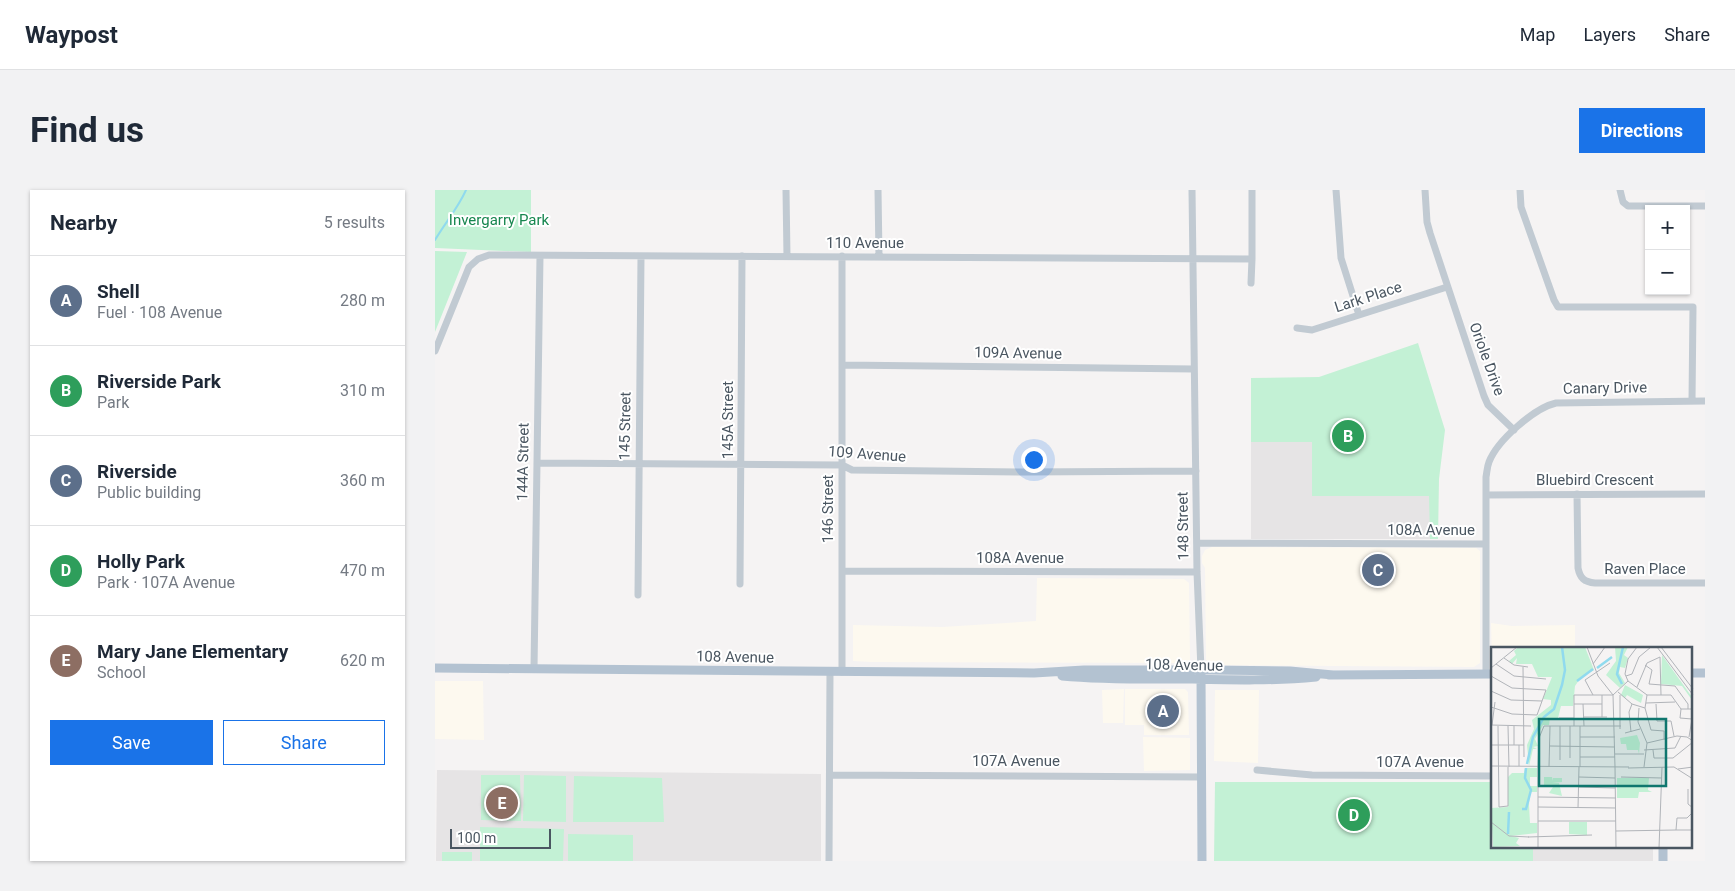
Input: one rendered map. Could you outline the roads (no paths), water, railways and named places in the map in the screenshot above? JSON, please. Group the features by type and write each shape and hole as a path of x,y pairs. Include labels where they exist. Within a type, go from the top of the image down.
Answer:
{"main road":[{"name":"108 Avenue","path":"435,668 1034,673 1083,678 1201,675 1290,680 1333,675 1489,674"},
{"name":"148 Street","path":"1201,675 1202,861"},
{"path":"1663,848 1663,861"}],"street":[{"path":"786,190 787,256"},
{"path":"878,190 879,256"},
{"name":"148 Street","path":"1192,190 1195,470 1201,675"},
{"path":"1251,283 1252,190"},
{"path":"1336,190 1341,258 1359,315"},
{"name":"Oriole Drive","path":"1425,190 1427,222 1447,287 1488,405 1514,430"},
{"path":"1520,190 1521,207 1558,307 1693,307 1692,401"},
{"path":"1620,190 1623,202 1627,206 1705,206"},
{"name":"110 Avenue","path":"435,351 469,267 478,259 489,255 1252,259"},
{"name":"144A Street","path":"534,669 540,256"},
{"name":"145 Street","path":"638,595 641,256"},
{"name":"145A Street","path":"740,584 742,256"},
{"name":"146 Street","path":"842,256 842,672"},
{"name":"Lark Place","path":"1297,328 1312,330 1447,287"},
{"name":"109A Avenue","path":"842,365 1194,369"},
{"name":"Canary Drive","path":"1514,430 1535,411 1556,403 1705,401"},
{"path":"1489,674 1486,477 1489,461 1514,430"},
{"name":"109 Avenue","path":"537,463 842,465 852,470 1016,472 1195,470"},
{"name":"Raven Place","path":"1577,494 1577,568 1583,580 1595,583 1705,583"},
{"name":"Bluebird Crescent","path":"1486,495 1705,494"},
{"name":"108A Avenue","path":"1197,543 1486,544"},
{"name":"108A Avenue","path":"843,570 1197,572"},
{"path":"829,861 831,672"},
{"name":"107A Avenue","path":"1257,770 1312,775 1491,776"},
{"name":"107A Avenue","path":"830,775 1201,776"}],"waterway":[{"path":"435,240 466,190"}],"place":[{"name":"Riverside Park","path":"1348,436"},
{"name":"Riverside","path":"1378,570"},
{"name":"Shell","path":"1163,711"},
{"name":"Mary Jane Elementary","path":"502,803"},
{"name":"Holly Park","path":"1354,815"}],"park label":[{"name":"Invergarry Park","path":"499,220"}]}
